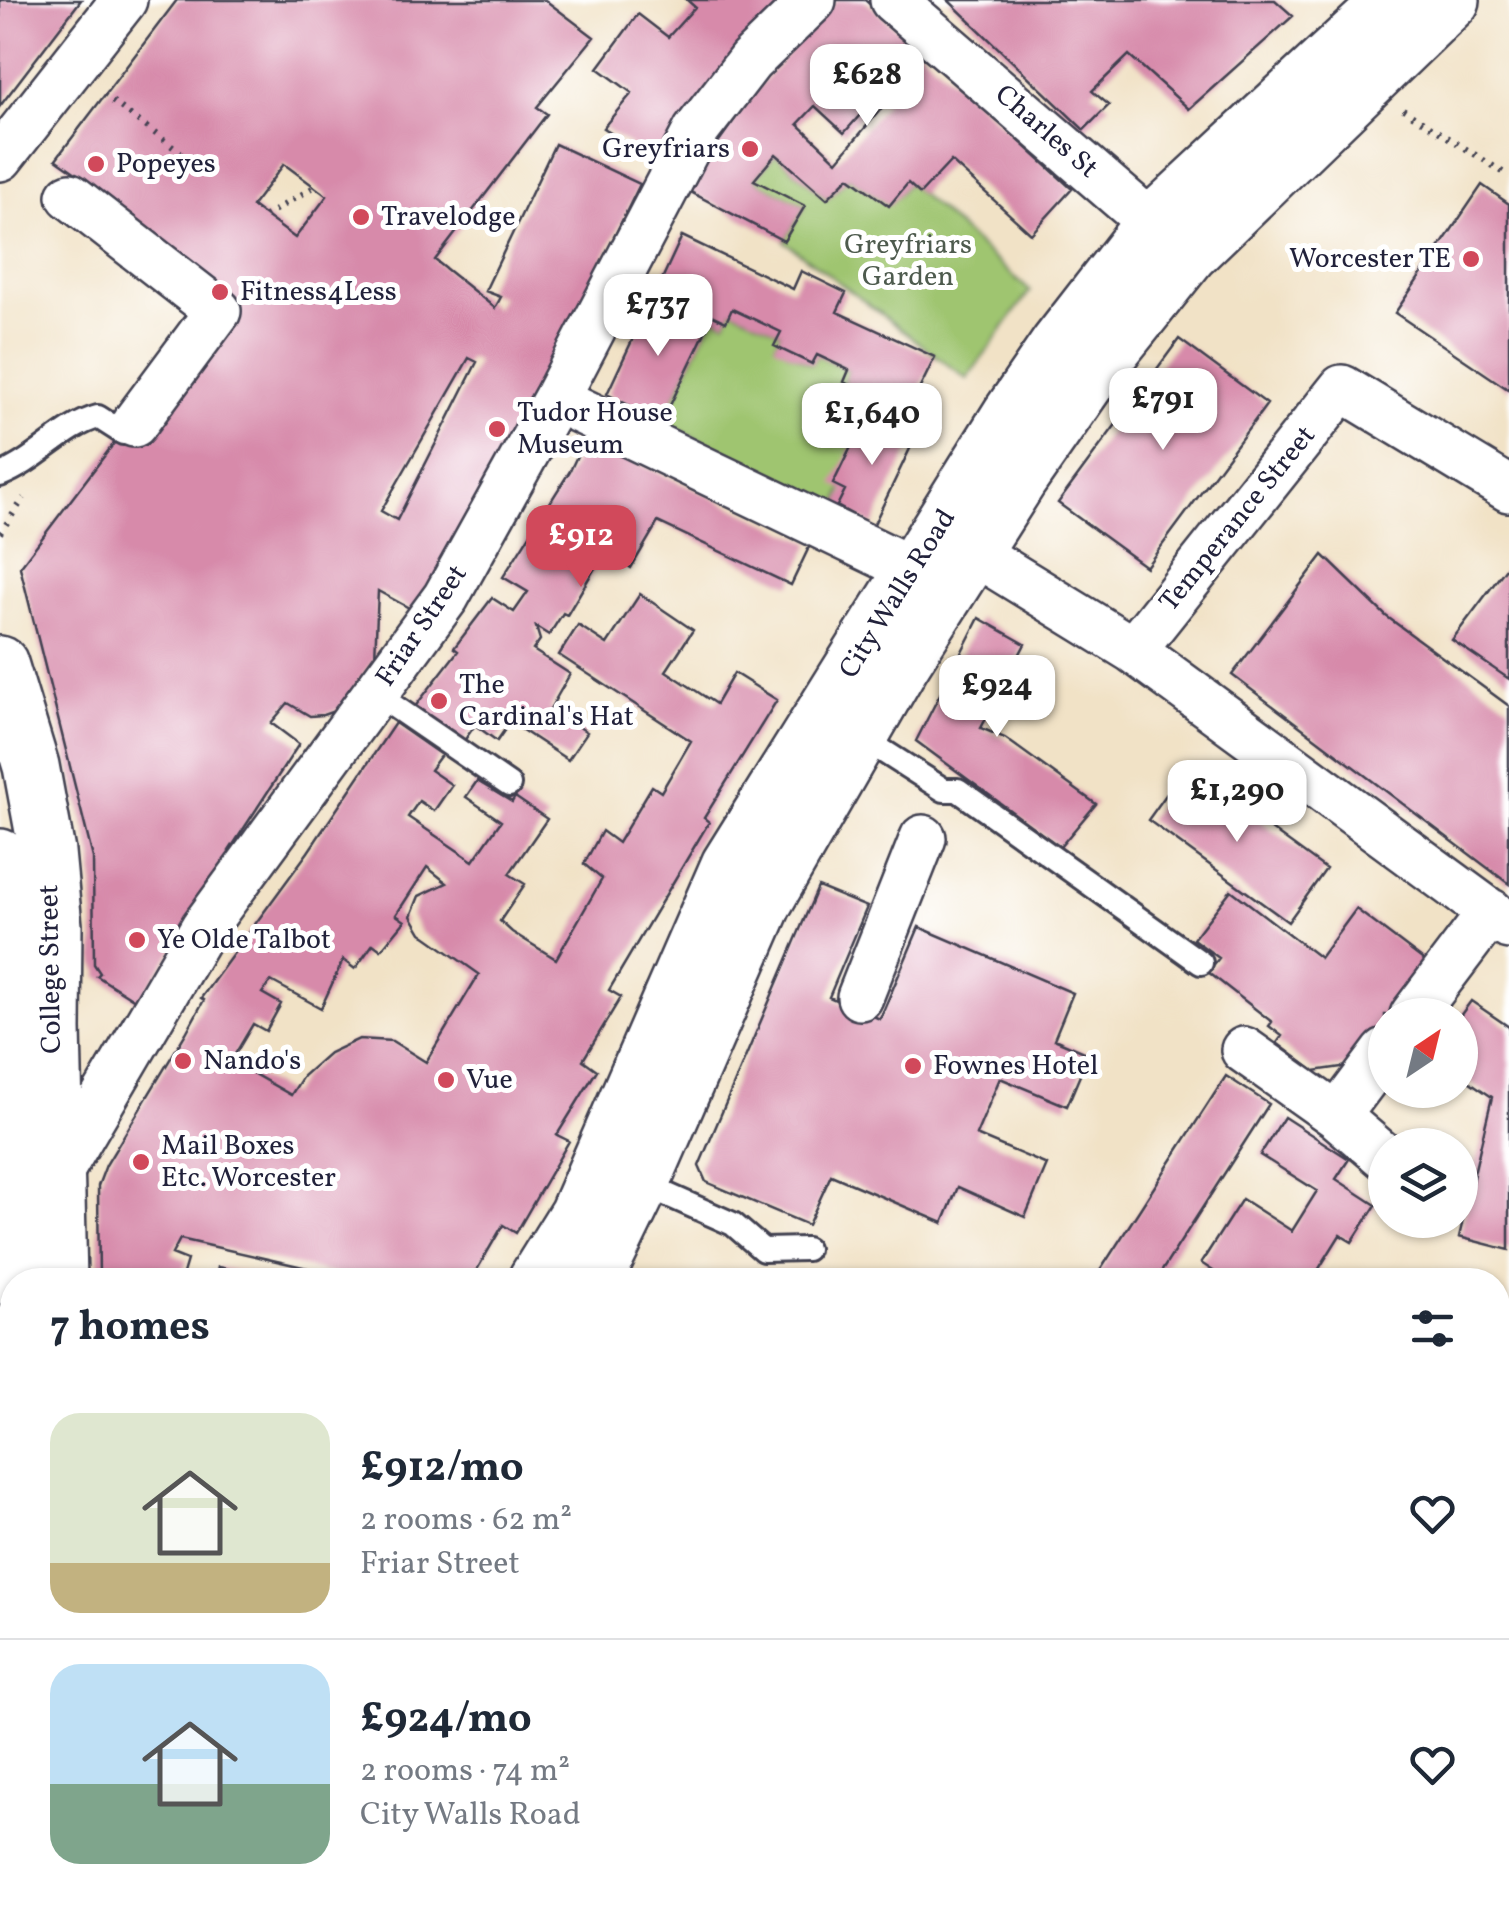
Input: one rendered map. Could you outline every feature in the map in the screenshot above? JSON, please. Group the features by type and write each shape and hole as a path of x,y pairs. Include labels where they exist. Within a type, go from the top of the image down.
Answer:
{"main road":[{"name":"City Walls Road","path":"543,1268 577,1214 729,864 1010,415 1058,345 1152,224 1393,0"},
{"name":"City Walls Road","path":"601,1268 764,903 902,665 1030,464 1135,319 1189,254 1452,0"},
{"name":"College Street","path":"0,664 30,766 47,852 54,926 52,1029 60,1268"},
{"name":"College Street","path":"0,857 12,989 15,1268"}],"street":[{"path":"0,158 124,0"},
{"name":"Friar Street","path":"56,1178 204,927 354,712 446,598 556,399 696,131 750,61 812,0"},
{"name":"Charles St","path":"894,0 1152,224"},
{"path":"70,196 218,311 128,429"},
{"name":"Temperance Street","path":"1133,650 1342,388 1509,489"},
{"path":"556,399 913,570"},
{"path":"975,552 1133,650 1500,919 1428,998"},
{"path":"860,998 923,838"},
{"path":"52,1029 69,1049 91,1055 115,1052 138,1038"},
{"path":"1244,1050 1368,1143"},
{"path":"1336,1116 1368,1074"}],"lane":[{"path":"0,475 24,466 82,422 98,418 128,429"},
{"path":"354,712 509,785"},
{"path":"861,737 944,790 958,790 1202,963"},
{"path":"642,1183 733,1224 763,1250 806,1249"}],"path":[{"path":"1364,85 1509,176"},
{"path":"104,95 181,152"},
{"path":"265,216 314,186"},
{"path":"0,533 28,493"}],"green space":[{"name":"Greyfriars Garden","path":"776,154 827,199 849,177 889,205 908,183 1030,291 967,379 784,241 805,206 754,180"},
{"path":"732,309 781,332 775,345 811,364 817,355 849,370 844,382 908,412 900,429 867,414 837,506 662,422 713,317 726,322"}],"building":[{"path":"0,0 81,0 0,106"},
{"path":"177,0 545,0 594,37 537,107 547,114 435,260 495,308 501,297 485,291 555,144 640,184 422,615 378,591 375,658 340,709 310,716 288,703 271,723 299,744 229,851 236,856 138,1002 97,976 100,973 94,964 93,858 20,567 210,317 55,202 76,173 56,159","holes":["284,164 327,196 295,238 252,206","469,358 477,362 397,520 381,511"]},
{"path":"687,0 790,0 659,165 603,128 632,93 598,68 638,14 668,37 695,7"},
{"path":"837,0 865,0 1072,189 1031,234 951,161 920,194 908,183 889,206 849,177 827,199 776,154 754,180 805,206 784,241 685,189 757,88","holes":["877,96 886,103 837,161 798,124 815,106 844,133"]},
{"path":"948,0 1275,0 1293,16 1189,109 1129,55 1092,91 1109,105 1084,130"},
{"name":"Worcester TE","path":"1482,185 1509,204 1509,390 1395,313"},
{"path":"682,236 793,289 801,271 846,293 837,312 935,357 908,412 844,382 849,370 817,355 812,364 774,346 781,332 732,309 726,322 657,290"},
{"path":"652,298 709,324 662,422 607,394"},
{"path":"1179,339 1267,404 1146,567 1058,503"},
{"path":"867,414 916,436 873,526 837,506 845,490 833,484"},
{"path":"585,439 811,543 791,585 658,522 631,568 605,551 567,615 563,613 549,635 536,627 540,640 533,650 570,674 550,709 587,732 568,760 510,722 497,741 475,725 462,744 414,708 492,598 514,612 528,592 503,577 570,471"},
{"path":"1323,555 1386,616 1509,706 1509,884 1232,675"},
{"path":"1509,564 1509,679 1452,640"},
{"path":"640,594 693,630 666,671 716,704 734,673 777,700 704,818 709,822 609,990 621,997 583,1060 597,1070 557,1135 569,1141 516,1233 503,1225 478,1268 307,1268 180,1239 172,1254 187,1260 185,1268 99,1268 98,1186 106,1165 186,1033 204,1000 201,998 308,852 395,723 441,755 430,770 452,785 434,811 419,801 408,817 473,861 501,821 466,797 477,781 512,802 515,797 547,819 509,874 525,884 500,921 556,959 602,879 584,864 602,831 618,843 652,786 661,792 691,741 559,655 578,625 607,644","holes":["427,867 447,883 419,896 411,916 421,933 479,974 426,1062 392,1041 359,1039 329,1053 303,1076 291,1095 231,1061 253,1024 266,1031 281,1004 262,993 271,981 321,1008 343,960 355,969 373,944 381,950 405,921 396,915"]},
{"path":"979,618 1025,644 981,728 1005,738 1096,804 1060,847 916,741"},
{"path":"1186,767 1326,869 1288,922 1148,820"},
{"name":"Fownes Hotel","path":"818,887 867,907 829,997 880,1019 919,927 1073,993 1054,1039 1089,1054 1067,1106 1000,1078 976,1135 1047,1165 1025,1217 958,1187 943,1223 831,1175 808,1225 706,1182 699,1166"},
{"path":"1231,890 1320,958 1356,909 1430,965 1406,998 1368,998 1368,1048 1355,1065 1314,1071 1277,1043 1282,1036 1269,1026 1272,1022 1208,972 1219,958 1193,939"},
{"path":"1478,1006 1509,1027 1509,1250 1463,1238 1478,1238 1478,1156 1492,1097 1478,1087"},
{"path":"1226,1076 1269,1104 1164,1268 1102,1268"},
{"path":"1284,1117 1349,1159 1336,1179 1368,1200 1368,1217 1352,1242 1340,1235 1319,1268 1209,1268 1201,1263 1242,1199 1292,1231 1317,1191 1260,1155"}],"place":[{"name":"Greyfriars","path":"750,149"},
{"name":"Popeyes","path":"96,164"},
{"name":"Travelodge","path":"361,217"},
{"name":"Worcester TE","path":"1471,259"},
{"name":"Fitness4Less","path":"220,292"},
{"name":"Tudor House Museum","path":"497,429"},
{"name":"The Cardinal's Hat","path":"439,701"},
{"name":"Ye Olde Talbot","path":"137,940"},
{"name":"Nando's","path":"183,1061"},
{"name":"Fownes Hotel","path":"913,1066"},
{"name":"Vue","path":"446,1080"},
{"name":"Mail Boxes Etc. Worcester","path":"141,1162"}]}
